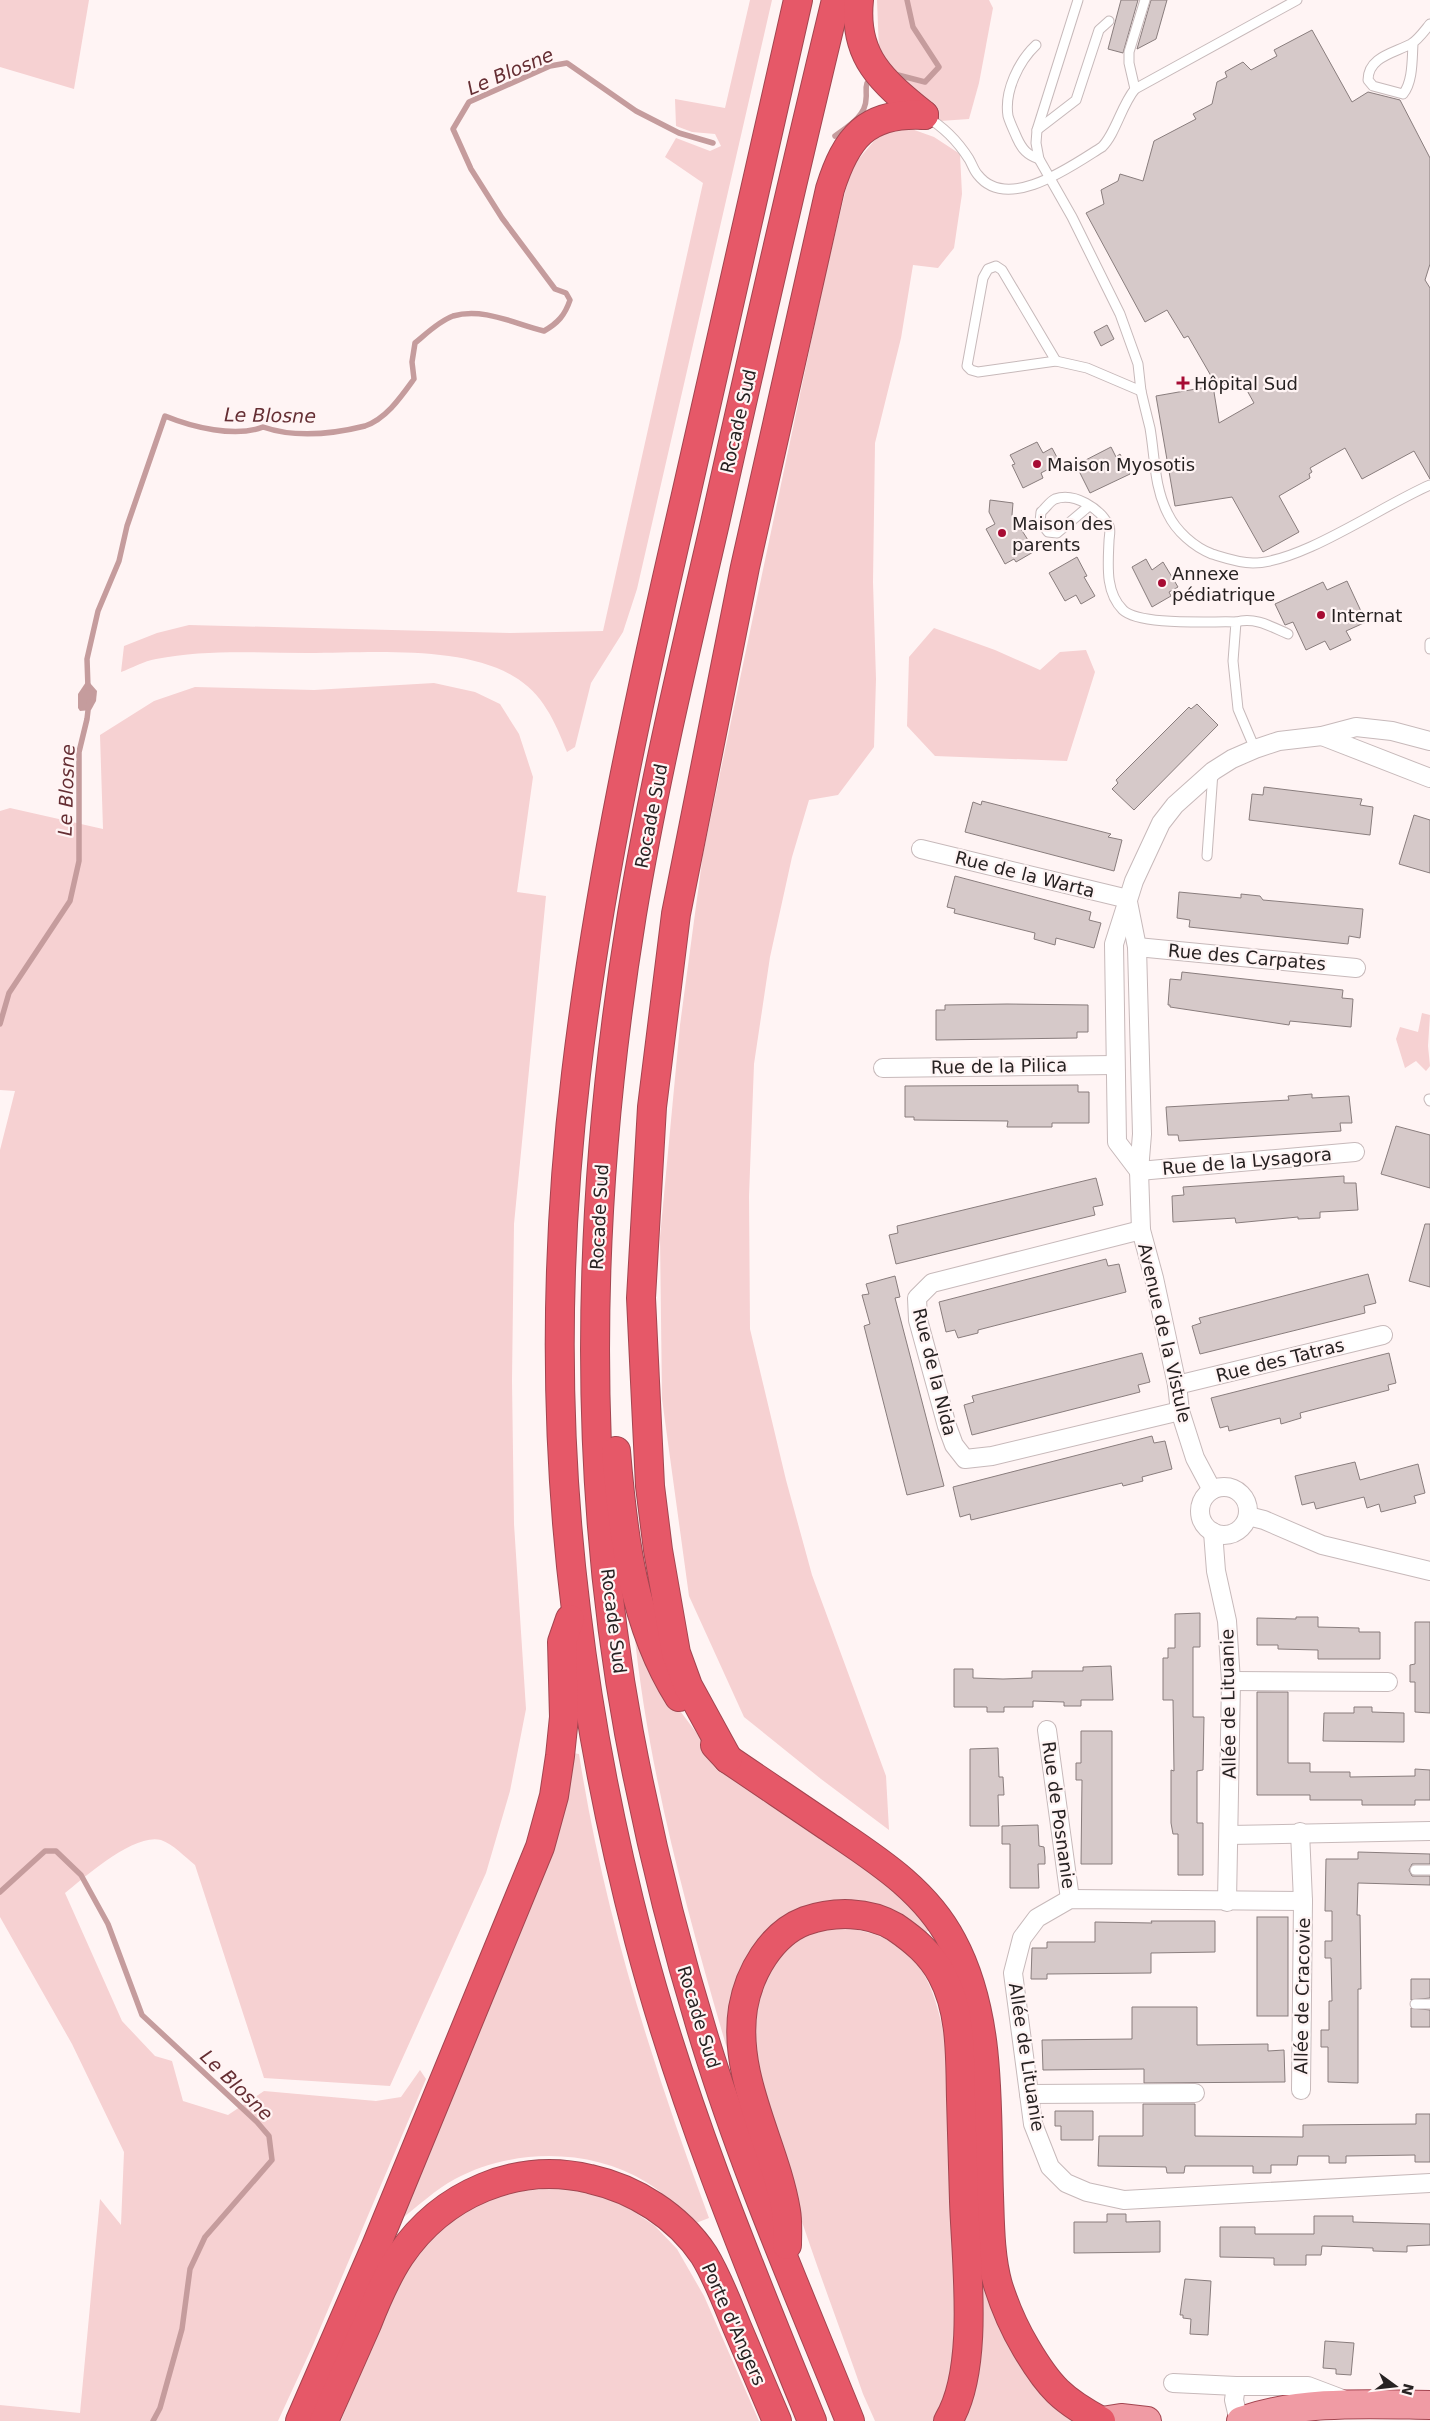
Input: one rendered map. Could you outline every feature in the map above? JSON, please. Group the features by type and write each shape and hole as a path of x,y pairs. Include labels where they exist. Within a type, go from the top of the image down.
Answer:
{"highway":[{"name":"Rocade Sud","path":"798,0 631,740 587,991 569,1139 561,1271 564,1473 575,1606 588,1697 611,1821 640,1943 670,2046 705,2147 812,2421"},
{"name":"Rocade Sud","path":"836,0 674,704 633,909 618,1005 601,1164 595,1366 599,1472 613,1623 628,1728 647,1822 668,1911 713,2065 788,2266 850,2421"},
{"path":"858,0 858,37 865,54 879,74 924,115"},
{"path":"728,1759 688,1686 676,1653 650,1486 642,1298 652,1107 663,1010 676,914 745,566 830,189 845,150 862,131 878,121 893,116 908,114 924,115"},
{"path":"595,1366 611,1400 625,1537 633,1579 651,1646 668,1680 688,1712 728,1759 878,1861 908,1885 932,1910 952,1941 968,1976 979,2020 984,2076 990,2232 998,2283 1013,2326 1044,2378 1058,2394 1073,2405 1102,2421"},
{"path":"300,2421 376,2246 540,1847 554,1796 560,1756 564,1717 562,1642 575,1606"},
{"path":"788,2266 787,2212 745,2067 742,2039 743,2009 750,1978 765,1954 785,1932 802,1922 830,1915 873,1918 887,1923 910,1937 928,1953 942,1975 950,1993 960,2044 968,2331 963,2389 948,2421"},
{"name":"Porte d'Angers","path":"324,2421 383,2287 399,2256 416,2235 440,2212 468,2194 497,2181 524,2175 548,2173 579,2176 609,2183 638,2195 662,2211 685,2234 703,2254 720,2286 777,2421"}],"main road":[{"path":"1240,2421 1283,2410 1358,2404 1430,2405"},
{"path":"1102,2421 1121,2418 1147,2421"}],"street":[{"path":"1139,1171 1117,1142 1114,1065 1114,944 1128,899 1160,823 1175,805 1214,771 1232,759 1278,742 1322,736 1356,727 1372,727 1430,741"},
{"path":"1322,736 1430,778"},
{"name":"Rue de la Warta","path":"921,849 1128,899"},
{"name":"Avenue de la Vistule","path":"1128,899 1137,947 1142,1134 1139,1171 1141,1230 1177,1385 1180,1411 1195,1458 1212,1490"},
{"name":"Rue des Carpates","path":"1137,947 1356,968"},
{"name":"Rue de la Pilica","path":"883,1068 1114,1065"},
{"name":"Rue de la Lysagora","path":"1139,1171 1355,1152"},
{"name":"Rue de la Nida","path":"1141,1230 932,1283 917,1298 918,1320 947,1426 954,1445 966,1459 992,1456 1180,1411"},
{"name":"Rue des Tatras","path":"1177,1385 1383,1335"},
{"path":"1222,1487 1236,1490 1246,1501 1248,1516 1245,1523 1234,1533 1227,1535 1213,1532 1202,1521 1200,1514 1203,1498 1212,1490 1222,1487"},
{"path":"1248,1516 1264,1520 1322,1545 1430,1571"},
{"name":"Allée de Lituanie","path":"1213,1532 1216,1571 1227,1621 1232,1681 1227,1902"},
{"path":"1232,1681 1388,1682"},
{"name":"Rue de Posnanie","path":"1047,1730 1070,1899"},
{"path":"1229,1835 1300,1832 1430,1831"},
{"name":"Allée de Cracovie","path":"1300,1832 1303,1901 1301,2090"},
{"path":"1070,1899 1227,1902 1303,1901"},
{"name":"Allée de Lituanie","path":"1070,1899 1037,1918 1022,1938 1014,1973 1033,2124 1050,2167 1066,2183 1107,2198 1124,2200 1430,2183"},
{"path":"1029,2094 1195,2094"},
{"path":"1174,2382 1236,2386 1308,2386 1358,2404"},
{"path":"1236,2386 1234,2400 1240,2421"}],"lane":[{"path":"1078,0 1037,130 1036,143 1039,159 1120,314 1138,364 1141,392 1150,428 1158,490 1168,515 1187,539 1204,551 1226,558 1254,563 1280,558 1308,548 1430,485"},
{"path":"1135,89 1129,63 1129,52 1145,0"},
{"path":"924,115 951,135 978,175 986,183 1005,190 1039,184 1051,179 1107,142 1122,108 1135,89 1297,0"},
{"path":"1037,130 1076,100 1099,30 1109,21"},
{"path":"1413,44 1407,90 1403,94 1372,86 1368,80 1368,74 1372,66 1392,52 1413,44 1430,24"},
{"path":"1036,45 1024,57 1016,75 1009,101 1008,116 1022,147 1030,156 1039,159"},
{"path":"1056,361 1002,270 996,266 988,269 983,278 967,366 971,370 978,372 1056,361 1087,368 1141,392"},
{"path":"1089,506 1058,533 1048,532 1040,522 1041,512 1054,500 1068,498 1080,499 1089,506 1110,527 1110,589 1124,610 1142,620 1236,622 1248,619 1288,634"},
{"path":"1236,622 1233,661 1238,709 1255,749"},
{"path":"1430,643 1430,649"},
{"path":"1207,856 1214,771"},
{"path":"1415,1870 1430,1870"},
{"path":"1415,2004 1430,2004"}],"shaded area":[{"path":"0,0 89,0 74,89 0,67"},
{"path":"750,0 772,0 637,589 623,632 591,683 575,747 567,752 547,709 523,683 492,666 467,659 441,655 386,652 213,653 156,659 121,672 124,646 157,633 189,625 510,633 603,631 703,183 665,157 676,138 710,151 721,146 715,134 692,132 676,126 675,99 725,108"},
{"path":"877,0 989,0 993,8 979,83 969,119 940,121 923,107 879,51"},
{"path":"906,127 934,137 960,154 962,194 954,248 938,268 913,265 901,338 875,443 873,582 876,679 874,747 838,795 809,800 792,857 770,957 754,1064 749,1196 750,1329 786,1480 812,1575 886,1776 889,1830 821,1779 744,1717 689,1596 662,1399 660,1237 680,1025 703,854 825,276 851,168 880,134"},
{"path":"934,628 995,650 1040,670 1060,652 1086,650 1095,672 1067,761 935,756 907,726 909,657"},
{"path":"86,682 90,683 97,691 96,701 91,710 80,711 78,708 78,694"},
{"path":"434,683 475,692 500,704 519,734 533,777 517,892 546,896 514,1224 512,1381 514,1524 526,1709 510,1791 486,1873 390,2086 264,2078 195,1865 170,1844 161,1840 150,1840 124,1849 97,1867 65,1893 122,2021 155,2056 172,2061 183,2101 228,2115 264,2091 376,2101 401,2097 420,2070 426,2079 313,2345 278,2421 0,2421 0,2405 80,2413 100,2199 121,2225 124,2152 72,2044 0,1917 0,1150 15,1091 0,1090 0,811 10,808 103,829 100,735 154,701 195,687 314,690"},
{"path":"1422,1013 1430,1015 1428,1046 1430,1066 1426,1071 1416,1061 1405,1068 1396,1039 1400,1027 1418,1032"},
{"path":"634,1630 666,1692 710,1751 889,1882 932,1930 922,1933 784,1924 730,2059 672,1847 650,1739"},
{"path":"573,1753 579,1754 589,1814 602,1873 632,1989 688,2161 709,2218 696,2223 653,2186 624,2171 601,2163 551,2156 526,2157 478,2169 448,2183 400,2220"},
{"path":"837,1927 866,1932 889,1941 907,1953 920,1968 930,1987 944,2033 949,2060 956,2360 941,2409 933,2421 875,2421 863,2394 788,2179 759,2069 753,2030 753,2016 759,1985 783,1951 802,1936"},
{"path":"554,2188 581,2191 606,2197 633,2211 655,2226 677,2249 704,2296 759,2421 341,2421 389,2302 404,2274 422,2249 444,2226 469,2207 479,2202 499,2195"},
{"path":"979,2268 1077,2418 1070,2421 960,2421"}],"building":[{"path":"1121,0 1138,0 1123,53 1108,49"},
{"path":"1151,0 1167,0 1156,39 1137,49"},
{"path":"1312,30 1352,102 1368,92 1400,100 1430,158 1430,264 1425,280 1430,288 1430,479 1414,451 1362,479 1345,448 1310,468 1312,472 1309,474 1310,478 1279,496 1299,532 1263,552 1232,497 1175,506 1156,396 1213,386 1219,423 1254,403 1239,376 1218,388 1188,336 1184,338 1167,310 1145,322 1086,213 1104,204 1101,190 1118,181 1120,174 1143,181 1154,141 1196,119 1193,114 1212,104 1217,82 1227,77 1225,72 1243,62 1251,70 1277,56 1274,50"},
{"path":"1107,325 1114,339 1101,346 1094,332"},
{"name":"Maison Myosotis","path":"1037,442 1043,453 1052,448 1060,463 1041,473 1043,478 1023,488 1012,465 1015,464 1010,455"},
{"name":"Maison des parents","path":"1111,447 1116,457 1120,454 1130,474 1090,493 1076,465"},
{"name":"Maison des parents","path":"990,500 1013,503 1012,515 1035,551 1016,562 1014,559 1005,564 986,529 995,524 989,512"},
{"name":"Maison des parents","path":"1077,557 1087,576 1084,577 1095,596 1081,604 1076,595 1065,601 1049,573"},
{"name":"Annexe pédiatrique","path":"1146,559 1152,570 1163,562 1178,587 1169,592 1171,596 1152,607 1132,567"},
{"name":"Internat","path":"1347,581 1366,622 1346,631 1351,640 1330,650 1325,641 1306,650 1293,622 1285,625 1275,604 1323,582 1327,590"},
{"path":"1197,704 1218,725 1134,810 1112,789 1118,783 1116,780 1189,707 1191,709"},
{"path":"1264,787 1362,799 1360,805 1373,807 1370,835 1249,820 1252,794 1263,795"},
{"path":"982,801 1111,834 1108,837 1122,840 1114,871 965,832 973,802 981,805"},
{"path":"1414,815 1430,820 1430,873 1399,864"},
{"path":"955,876 1091,912 1089,920 1101,923 1094,948 1056,938 1055,945 1034,939 1035,933 954,913 955,909 947,907"},
{"path":"1179,892 1241,898 1241,894 1260,896 1263,900 1363,909 1360,938 1349,936 1348,944 1189,927 1190,920 1177,918"},
{"path":"1182,972 1343,990 1342,998 1353,999 1351,1027 1290,1021 1289,1025 1170,1007 1168,1005 1170,979 1181,980"},
{"path":"945,1005 1088,1005 1088,1032 1077,1032 1077,1038 936,1040 936,1010 945,1010"},
{"path":"1078,1085 1078,1092 1089,1092 1089,1123 1052,1123 1052,1127 1007,1127 1008,1121 914,1120 914,1117 905,1117 905,1086"},
{"path":"1312,1094 1312,1098 1349,1096 1352,1123 1340,1123 1341,1131 1179,1141 1178,1135 1168,1135 1166,1107 1289,1100 1288,1096"},
{"path":"1396,1126 1430,1135 1430,1188 1381,1174"},
{"path":"1344,1176 1344,1183 1356,1183 1358,1210 1320,1212 1320,1218 1298,1219 1298,1217 1236,1223 1235,1218 1173,1222 1172,1196 1184,1195 1183,1187"},
{"path":"1096,1178 1103,1205 1093,1207 1095,1215 896,1264 889,1235 898,1233 897,1226"},
{"path":"1425,1224 1430,1224 1430,1287 1409,1281"},
{"path":"1106,1259 1108,1266 1119,1264 1126,1292 978,1330 978,1333 958,1338 955,1330 946,1332 939,1302"},
{"path":"1368,1274 1376,1303 1364,1306 1365,1313 1200,1354 1192,1326 1201,1323 1199,1318"},
{"path":"895,1276 900,1297 895,1298 944,1486 907,1495 864,1326 870,1324 862,1295 869,1294 866,1284"},
{"path":"1142,1353 1150,1382 1138,1385 1140,1392 972,1435 964,1405 974,1402 972,1396"},
{"path":"1389,1353 1396,1383 1388,1385 1389,1390 1300,1413 1301,1418 1281,1424 1280,1418 1229,1431 1228,1426 1220,1428 1211,1398"},
{"path":"1152,1436 1154,1443 1165,1441 1172,1469 1142,1477 1143,1481 1123,1486 1122,1483 971,1520 970,1514 960,1517 953,1487"},
{"path":"1355,1462 1360,1480 1418,1464 1425,1493 1414,1496 1416,1503 1381,1512 1379,1504 1367,1508 1364,1497 1316,1509 1314,1502 1302,1505 1295,1476"},
{"path":"1200,1613 1200,1647 1193,1647 1193,1717 1204,1717 1203,1770 1197,1771 1197,1823 1203,1823 1203,1875 1178,1875 1178,1834 1173,1834 1171,1823 1171,1770 1174,1771 1173,1700 1163,1700 1163,1658 1168,1658 1168,1648 1175,1648 1175,1614"},
{"path":"1296,1617 1318,1617 1318,1627 1359,1628 1359,1632 1380,1632 1380,1659 1318,1659 1318,1650 1278,1649 1278,1645 1257,1645 1257,1618 1296,1619"},
{"path":"1415,1622 1430,1622 1430,1713 1415,1712 1415,1682 1410,1682 1410,1665 1415,1664"},
{"path":"1111,1666 1113,1700 1081,1700 1081,1706 1064,1706 1064,1702 1033,1701 1033,1707 1004,1707 1004,1712 987,1712 987,1707 954,1707 954,1669 973,1669 973,1678 1003,1679 1032,1678 1032,1671 1083,1671 1083,1667"},
{"path":"1257,1692 1288,1692 1288,1763 1310,1763 1310,1772 1350,1772 1350,1777 1415,1776 1415,1769 1430,1770 1430,1800 1415,1800 1415,1805 1362,1805 1362,1800 1310,1800 1310,1795 1257,1795"},
{"path":"1354,1707 1372,1707 1372,1712 1404,1713 1404,1742 1323,1741 1324,1713 1354,1713"},
{"path":"1081,1731 1112,1731 1112,1864 1081,1864 1082,1780 1076,1780 1076,1763 1081,1763"},
{"path":"998,1748 999,1777 1003,1777 1004,1795 998,1795 999,1826 970,1826 970,1749"},
{"path":"1038,1825 1039,1846 1044,1847 1045,1857 1045,1864 1038,1864 1039,1888 1010,1888 1010,1844 1002,1844 1002,1826"},
{"path":"1358,1852 1430,1854 1430,1864 1412,1864 1409,1870 1412,1876 1430,1876 1430,1885 1358,1883 1357,1915 1360,1915 1361,1989 1358,1989 1358,2083 1328,2082 1328,2047 1321,2047 1321,2030 1329,2030 1329,2001 1332,2001 1331,1958 1325,1958 1325,1941 1332,1941 1332,1911 1325,1911 1326,1859 1358,1859"},
{"path":"1257,1917 1288,1917 1288,2016 1257,2016"},
{"path":"1151,1921 1215,1921 1215,1952 1151,1953 1151,1973 1047,1974 1047,1979 1031,1979 1032,1948 1047,1948 1047,1942 1095,1942 1095,1922 1152,1923"},
{"path":"1411,1979 1430,1979 1430,1998 1411,2000"},
{"path":"1132,2007 1197,2007 1197,2045 1268,2044 1268,2051 1284,2050 1285,2082 1144,2083 1144,2069 1043,2070 1042,2040 1132,2039"},
{"path":"1411,2008 1430,2010 1430,2027 1411,2027"},
{"path":"1143,2104 1195,2104 1195,2136 1303,2137 1303,2125 1416,2124 1416,2114 1430,2114 1430,2162 1415,2162 1415,2155 1346,2156 1346,2163 1329,2163 1329,2156 1298,2156 1297,2165 1271,2165 1271,2173 1253,2173 1253,2166 1185,2166 1184,2173 1167,2173 1166,2167 1098,2166 1099,2136 1143,2136"},
{"path":"1055,2111 1093,2111 1093,2140 1061,2140 1061,2126 1055,2126"},
{"path":"1107,2214 1126,2214 1126,2222 1160,2221 1160,2252 1074,2253 1074,2222 1107,2222"},
{"path":"1314,2216 1353,2216 1353,2222 1430,2224 1430,2245 1407,2246 1407,2252 1373,2251 1373,2248 1322,2246 1321,2255 1306,2255 1306,2265 1274,2265 1274,2258 1220,2257 1220,2227 1255,2227 1255,2234 1314,2234"},
{"path":"1185,2279 1211,2281 1208,2335 1190,2334 1191,2319 1183,2318 1183,2315 1180,2315"},
{"path":"1325,2341 1354,2343 1351,2375 1336,2374 1336,2369 1323,2368"}],"waterway":[{"name":"Le Blosne","path":"898,75 925,82 939,67 913,27 907,0"},
{"name":"Le Blosne","path":"88,688 87,659 98,611 119,561 127,526 165,416 200,427 227,431 252,430 263,427 288,433 314,434 365,426 373,423 386,413 404,393 414,379 412,362 415,343 443,321 453,316 464,314 487,315 544,331 557,322 566,310 570,300 566,293 555,289 502,218 471,169 453,129 469,102 550,66 567,63 636,111 679,133 713,143"},
{"name":"Le Blosne","path":"835,136 850,125 863,111 867,83"},
{"name":"Le Blosne","path":"0,1024 9,993 70,901 79,861 79,752 89,702"},
{"name":"Le Blosne","path":"0,1892 45,1851 56,1851 81,1875 108,1924 142,2015 257,2122 269,2136 272,2160 205,2237 190,2269 182,2329 160,2408 153,2421"}],"place":[{"name":"Hôpital Sud","path":"1183,383"},
{"name":"Maison Myosotis","path":"1037,464"},
{"name":"Maison des parents","path":"1002,533"},
{"name":"Annexe pédiatrique","path":"1162,583"},
{"name":"Internat","path":"1321,615"}]}
